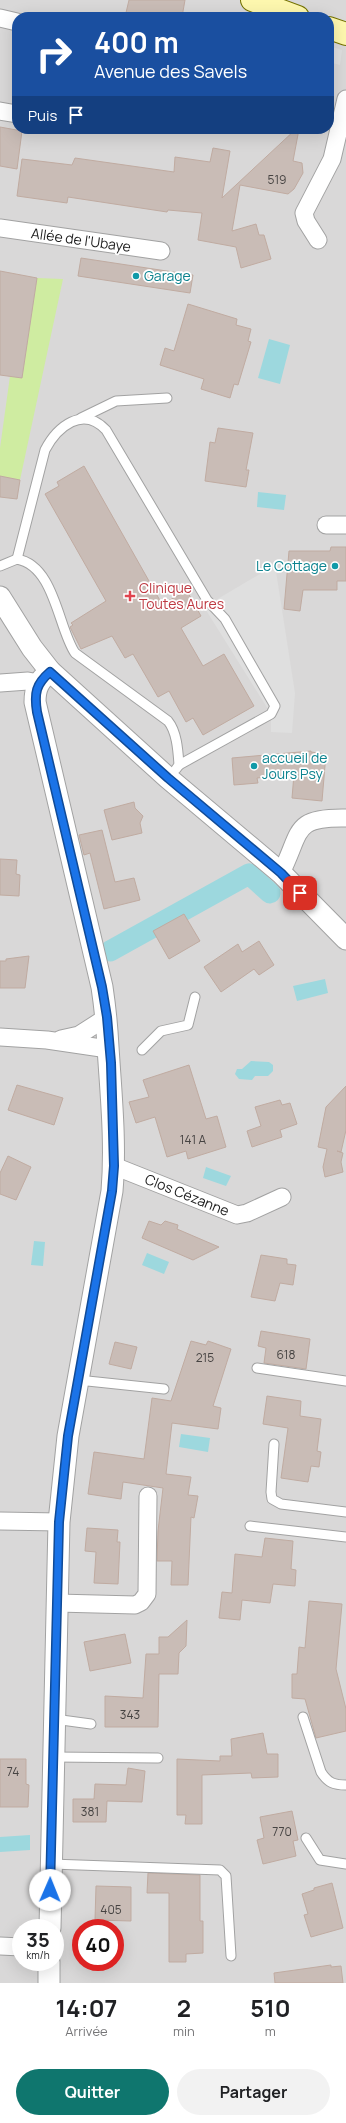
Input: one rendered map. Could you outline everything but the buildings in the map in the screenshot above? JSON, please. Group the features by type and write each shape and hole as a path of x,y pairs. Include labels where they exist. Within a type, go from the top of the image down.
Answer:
{"main road":[{"path":"261,8 277,12"},
{"path":"334,30 346,34"}],"street":[{"path":"0,18 12,21"},
{"path":"318,240 306,221 304,213 332,159 346,99"},
{"path":"0,111 12,113"},
{"name":"Allée de l'Ubaye","path":"0,228 161,251"},
{"path":"326,525 346,525"},
{"path":"0,597 32,648 44,677 174,772 281,873 346,939"},
{"path":"0,683 44,677"},
{"path":"44,677 35,695 37,712 102,987 107,1017 108,1049 111,1063 114,1166 112,1191 68,1436 59,1522 50,1919"},
{"path":"281,873 302,826 318,819 346,818"},
{"path":"48,1040 69,1038 79,1035 107,1017"},
{"path":"0,1037 48,1040 108,1049"},
{"name":"Clos Cézanne","path":"114,1166 236,1215 248,1213 282,1197"},
{"path":"57,1603 135,1605 141,1602 147,1594 148,1496"},
{"path":"0,1521 59,1522"},
{"path":"0,1946 12,1947"},
{"path":"49,1971 49,1983"}],"lane":[{"path":"17,559 45,450 60,429 116,401 166,398"},
{"path":"78,420 91,419 99,422 106,430 207,600 225,620 274,700 275,706 271,714 174,772"},
{"path":"0,566 17,559 29,564 49,587 58,605 70,645 75,653 162,715 171,725 177,746 174,772"},
{"path":"142,1050 161,1031 188,1025 195,997"},
{"path":"257,1368 346,1381"},
{"path":"78,1380 164,1389"},
{"path":"274,1444 270,1492 272,1499 281,1504 346,1512"},
{"path":"250,1526 346,1537"},
{"path":"303,1717 321,1772 325,1779 331,1783 346,1785"},
{"path":"54,1719 91,1724"},
{"path":"53,1757 158,1758"},
{"path":"306,1838 320,1860 346,1864"},
{"path":"51,1864 220,1870 226,1876 231,1956"}],"shaded area":[{"path":"0,0 346,0 346,1983 0,1983"},
{"path":"334,48 342,50 340,65 334,63"},
{"path":"275,565 295,693 292,733 271,732 271,714 204,607"}],"green space":[{"path":"37,278 63,279 20,480 0,476 0,448 10,376 22,378"}],"water":[{"path":"269,339 290,345 280,384 258,378"},
{"path":"258,492 286,495 284,510 257,507"},
{"path":"325,979 328,993 297,1001 293,986"},
{"path":"251,1061 269,1062 273,1065 273,1071 268,1076 255,1076 252,1080 239,1079 235,1074 237,1069 242,1069"},
{"path":"206,1167 231,1176 226,1186 203,1178"},
{"path":"34,1241 45,1242 43,1266 31,1265"},
{"path":"147,1253 169,1262 164,1274 142,1265"},
{"path":"181,1434 210,1438 208,1452 179,1447"},
{"path":"30,1835 30,1850 0,1852 0,1837"}],"waterway":[{"path":"110,951 249,874 270,893"}],"place":[{"name":"Garage","path":"136,276"},
{"name":"Le Cottage","path":"335,566"},
{"name":"Clinique Toutes Aures","path":"130,596"},
{"name":"accueil de Jours Psy","path":"254,766"}],"route":[{"path":"50,1890 59,1522 68,1436 112,1191 114,1166 111,1063 108,1049 107,1017 102,987 37,712 35,695 36,689 42,679 50,672 168,778 281,873 300,893"}]}
